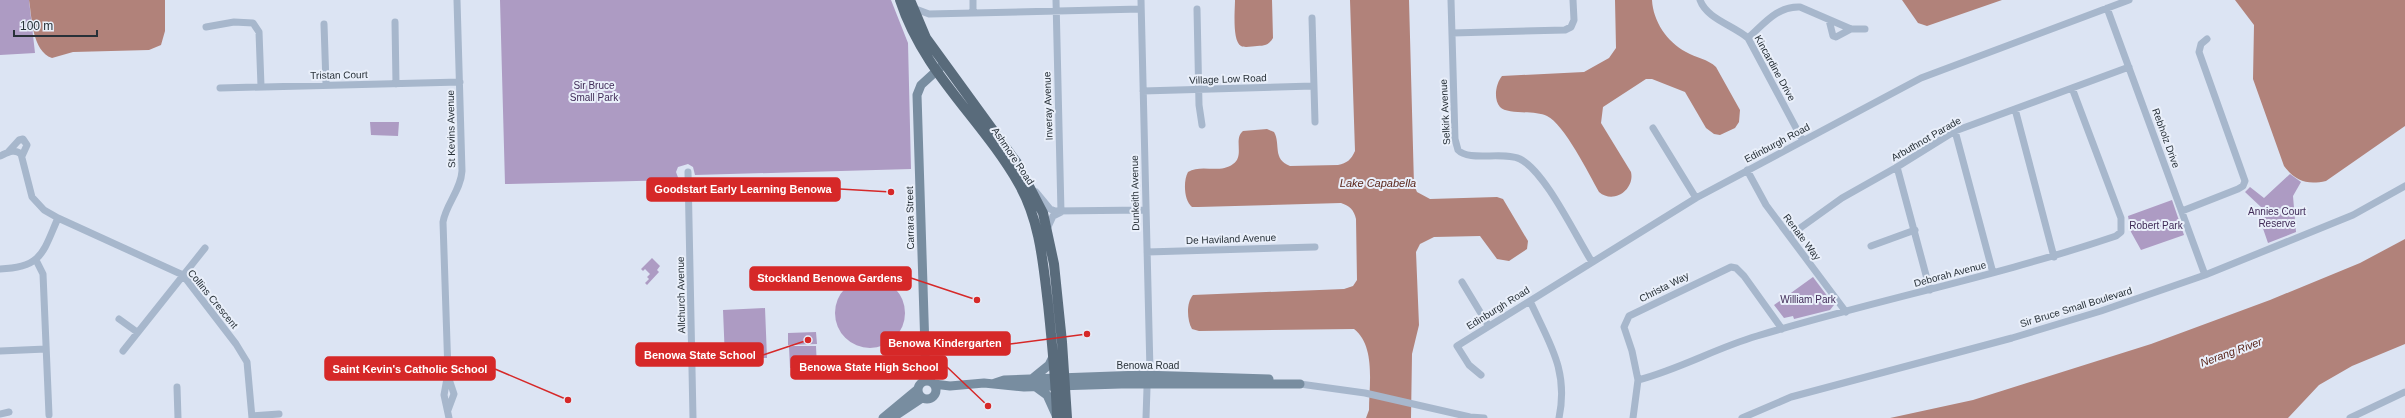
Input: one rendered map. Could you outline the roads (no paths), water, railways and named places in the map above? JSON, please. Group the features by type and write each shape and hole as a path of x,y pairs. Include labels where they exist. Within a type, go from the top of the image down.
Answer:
{"main road":[{"name":"Ashmore Road","path":"900,0 918,45 940,68 1026,179 1043,213 1052,254 1061,382 1057,418"},
{"name":"Ashmore Road","path":"911,4 940,68 1010,169 1028,202 1037,230 1042,255 1054,355 1061,382 1067,418"},
{"name":"Carrara Street","path":"932,385 918,95 921,85 940,68"},
{"path":"1054,355 1049,365 1035,383 1047,395 1057,418"},
{"name":"Benowa Road","path":"932,385 950,386 995,383 1004,380 1035,383 1061,382 1150,375 1273,379 1300,384"},
{"name":"Benowa Road","path":"1061,382 1148,385 1300,384"},
{"path":"883,418 918,389 920,384 932,385 932,397 922,398 892,418"},
{"path":"918,389 922,398"}],"street":[{"name":"St Kevins Avenue","path":"448,410 454,395 448,373 443,222 462,177 458,0"},
{"path":"973,0 973,12"},
{"name":"Inveray Avenue","path":"1056,0 1061,212"},
{"name":"Dunkeith Avenue","path":"1141,0 1150,375 1146,418"},
{"name":"Selkirk Avenue","path":"1451,0 1455,139 1458,150 1468,156 1511,156 1532,167 1543,182 1592,262"},
{"path":"1452,33 1565,30 1572,27 1574,20 1573,0"},
{"name":"Kincardine Drive","path":"1700,0 1709,12 1748,38 1803,141"},
{"name":"Edinburgh Road","path":"1481,375 1469,365 1457,346 1488,325 1530,301 1696,198 1930,74 2129,0"},
{"path":"911,4 929,14 1141,9"},
{"path":"1748,38 1781,9 1800,7 1851,29 1865,29"},
{"name":"Rebholz Drive","path":"2107,8 2205,275"},
{"path":"1197,9 1198,90 1202,125"},
{"path":"922,31 923,21 929,14"},
{"path":"1312,18 1315,122"},
{"path":"1829,20 1833,36 1836,37 1851,29"},
{"path":"206,26 234,22 252,23 259,32 261,86"},
{"path":"395,22 396,84"},
{"path":"324,24 326,84"},
{"path":"2182,211 2238,190 2243,186 2245,181 2199,52 2201,44 2207,39"},
{"name":"Arbuthnot Parade","path":"1789,236 1842,198 1897,167 1955,131 2129,67"},
{"name":"Tristan Court","path":"220,88 326,84 460,82"},
{"name":"Village Low Road","path":"1143,91 1313,86"},
{"name":"Deborah Avenue","path":"1638,380 1672,370 1743,340 1782,328 2054,257 2116,236 2121,232 2122,225 2072,88"},
{"path":"2015,109 2054,257"},
{"path":"1653,128 1696,198"},
{"path":"1955,131 1993,273"},
{"name":"Collins Crescent","path":"0,156 9,151 19,140 23,139 27,145 22,156 32,197 44,210 58,218 183,275 236,344 247,362 252,417"},
{"path":"9,151 17,151 22,156"},
{"path":"1897,167 1930,290"},
{"name":"Renate Way","path":"1747,170 1766,205 1846,312"},
{"name":"Allchurch Avenue","path":"688,172 693,418"},
{"path":"1026,179 1050,209 1061,212 1146,210"},
{"name":"Sir Bruce Small Boulevard","path":"1742,418 1791,397 2012,338 2101,311 2205,275 2353,215 2405,186"},
{"path":"1047,229 1053,216 1061,212"},
{"path":"0,269 22,268 36,260 45,246 58,218"},
{"path":"1871,246 1915,230"},
{"name":"De Haviland Avenue","path":"1147,252 1315,247"},
{"path":"123,351 205,248"},
{"path":"36,260 43,274 49,415"},
{"name":"Christa Way","path":"1633,418 1638,380 1632,350 1624,329 1627,318 1726,268 1734,267 1739,271 1782,328"},
{"path":"1462,282 1488,325"},
{"path":"1530,301 1561,376 1563,396 1559,417"},
{"path":"119,319 137,332"},
{"path":"0,351 46,349"},
{"name":"St Kevins Avenue","path":"448,373 444,392 449,418"},
{"name":"Benowa Road","path":"1300,384 1365,393 1418,404 1471,418 1484,418"},
{"path":"176,387 178,418"},
{"path":"444,392 447,390 453,391"},
{"path":"2350,418 2405,392"},
{"path":"0,414 9,412"},
{"path":"252,417 279,414"}],"water":[{"path":"29,0 165,0 165,31 161,45 149,50 73,52 52,58 40,49 34,33"},
{"path":"1235,0 1272,0 1273,38 1268,44 1262,46 1245,47 1238,43 1235,32"},
{"name":"Lake Capabella","path":"1350,0 1409,0 1414,185 1417,192 1430,199 1497,197 1503,199 1528,241 1527,249 1509,261 1497,259 1480,236 1434,237 1420,244 1416,252 1419,325 1412,354 1411,418 1366,418 1369,410 1370,367 1366,345 1361,336 1354,329 1199,331 1192,329 1188,316 1189,302 1193,295 1344,289 1353,286 1357,280 1356,219 1353,211 1347,206 1341,203 1192,207 1187,200 1185,191 1185,180 1188,172 1199,169 1228,167 1236,161 1239,152 1239,138 1243,131 1267,129 1274,132 1279,155 1284,163 1290,166 1338,165 1346,162 1352,157 1355,151"},
{"path":"1615,0 1652,0 1655,16 1667,37 1679,48 1709,62 1716,67 1740,110 1739,122 1735,128 1720,135 1714,134 1706,128 1685,92 1652,79 1646,79 1603,107 1601,123 1631,172 1630,184 1627,189 1617,196 1611,197 1605,196 1599,192 1576,150 1554,121 1542,114 1509,111 1500,107 1496,96 1496,91 1502,76 1584,72 1609,58 1616,48"},
{"path":"1902,0 2002,0 1927,26 1918,23"},
{"path":"2235,0 2405,0 2405,126 2326,181 2314,183 2303,181 2293,176 2284,166 2253,79 2254,25"},
{"name":"Nerang River","path":"2405,239 2405,344 2352,366 2319,385 2288,418 1890,418 1973,400 2151,344 2270,300 2360,263"}],"place":[{"name":"Goodstart Early Learning Benowa","path":"891,192"},
{"name":"Stockland Benowa Gardens","path":"977,300"},
{"name":"Benowa Kindergarten","path":"1087,334"},
{"name":"Benowa State School","path":"808,340"},
{"name":"Saint Kevin's Catholic School","path":"568,400"},
{"name":"Benowa State High School","path":"988,406"}],"park label":[{"name":"Sir Bruce Small Park","path":"594,90"},
{"name":"Annies Court Reserve","path":"2277,216"},
{"name":"Robert Park","path":"2156,225"},
{"name":"William Park","path":"1808,299"}]}
